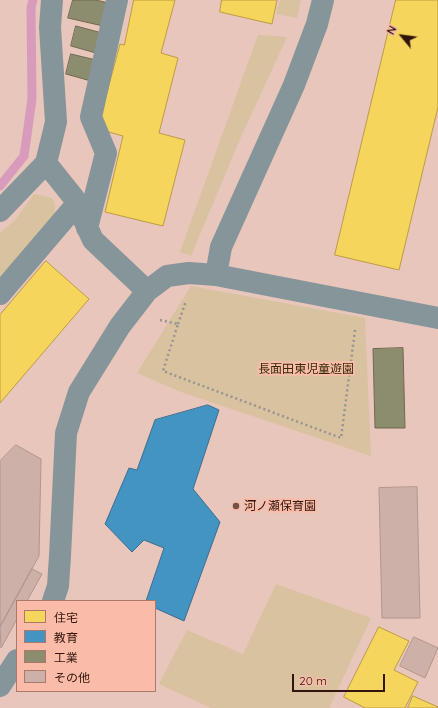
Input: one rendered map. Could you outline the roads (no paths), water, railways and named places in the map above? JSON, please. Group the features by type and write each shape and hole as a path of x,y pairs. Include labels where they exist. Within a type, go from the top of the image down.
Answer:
{"street":[{"path":"0,211 46,162 56,122 50,27 52,0"},
{"path":"87,228 106,153 91,117 117,0"},
{"path":"216,275 221,247 294,84 317,24 323,0"},
{"path":"46,162 74,198 93,240 148,291"},
{"path":"0,294 76,205"},
{"path":"53,600 58,586 66,433 79,392 120,326 148,291 167,276 189,273 216,275 438,318"},
{"path":"0,686 16,662"}],"waterway":[{"path":"0,186 24,156 32,99 31,8 33,0"}],"place":[{"name":"河ノ瀬保育園","path":"236,506"}],"park label":[{"name":"長面田東児童遊園","path":"306,369"}]}
